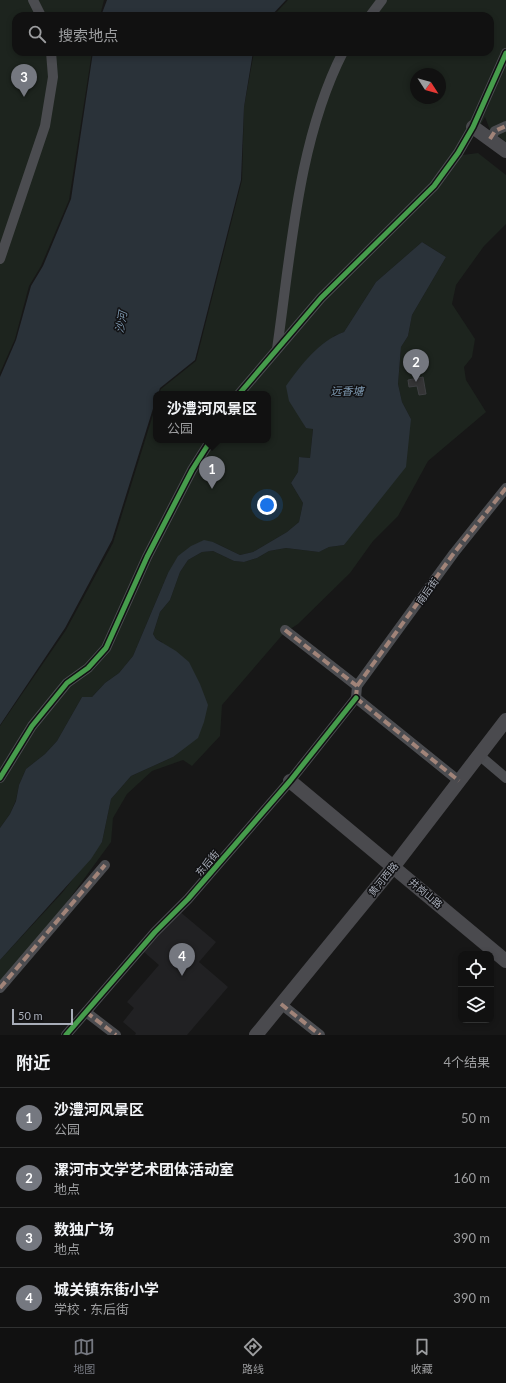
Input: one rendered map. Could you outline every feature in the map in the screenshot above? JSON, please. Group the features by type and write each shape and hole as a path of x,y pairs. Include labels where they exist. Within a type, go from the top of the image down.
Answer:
{"street":[{"path":"32,0 39,12"},
{"path":"373,12 382,0"},
{"path":"242,391 321,298 434,186 458,153 473,127 506,53"},
{"path":"0,260 45,126 53,77 51,56"},
{"path":"277,349 301,186 316,121 333,72 341,56"},
{"path":"490,139 496,131 506,126"},
{"path":"473,127 506,151"},
{"path":"0,778 32,726 67,683 88,668 106,648 147,557 192,470 208,443"},
{"name":"南后街","path":"357,686 454,553 506,488"},
{"path":"285,630 357,686 356,698 459,781"},
{"name":"东后街","path":"66,1035 155,932 188,899 290,781 356,698"},
{"name":"黄河西路","path":"256,1035 394,866 506,720"},
{"path":"479,755 506,778"},
{"name":"井岗山路","path":"290,781 394,866 506,961"},
{"path":"0,988 105,865"},
{"path":"281,1004 320,1035"},
{"path":"86,1012 116,1035"}],"shaded area":[{"path":"0,0 104,0 101,12 12,12 12,56 91,56 69,200 41,266 29,286 15,339 0,373"},
{"path":"288,0 506,0 506,142 490,130 485,117 463,155 478,153 506,175 506,224 484,246 456,285 452,304 475,339 472,357 464,367 466,380 486,412 428,461 398,516 373,541 350,573 298,624 284,633 222,705 220,736 192,766 183,760 152,771 127,794 113,818 111,842 59,913 0,982 0,960 62,893 102,842 111,799 131,776 173,757 162,642 156,639 153,634 160,612 170,600 180,572 188,560 202,552 213,551 234,561 244,562 257,558 269,551 286,548 319,552 329,547 344,545 411,419 402,402 398,384 401,347 408,336 412,315 446,257 422,242 376,282 344,332 334,336 301,418 306,428 313,428 310,458 299,457 298,472 291,483 303,503 299,522 287,532 253,552 240,555 213,542 168,573 133,656 119,673 105,683 92,697 82,697 57,741 45,754 26,769 19,785 16,800 10,814 0,828 0,726 66,630 113,543 153,415 153,443 271,443 271,391 160,391 196,361 242,180 244,107 253,56 494,56 494,12 277,12"},
{"path":"179,911 216,942 199,962 228,987 187,1035 135,1035 136,1033 123,1022 134,1008 127,1002 159,965 144,952"}],"water":[{"path":"107,0 286,0 275,12 102,12"},
{"name":"沙河","path":"92,56 252,56 244,107 241,180 195,360 160,388 159,391 153,391 153,409 112,540 65,628 0,725 0,377 16,340 31,286 43,266 71,199"},
{"name":"远香塘","path":"422,242 446,257 412,315 408,336 401,347 398,384 402,402 411,419 406,467 344,545 329,547 319,552 286,548 269,551 257,558 244,562 234,561 213,551 202,552 188,560 180,572 170,600 160,612 153,634 156,639 176,651 189,662 200,684 208,705 198,738 173,757 131,776 111,799 102,842 91,859 0,960 0,828 10,814 16,801 19,785 26,769 45,754 57,741 82,697 92,697 105,683 119,673 133,656 168,573 178,556 191,546 204,540 213,542 240,555 253,552 287,532 299,522 303,503 291,483 298,472 299,457 310,458 313,429 306,428 289,401 286,386 311,354 326,341 344,332 376,282"}],"building":[{"path":"423,377 426,394 419,395 417,386 409,387 408,380"}],"marked path":[{"path":"490,139 495,131 506,126"},
{"path":"356,698 357,686 454,553 506,488"},
{"path":"285,630 357,686"},
{"path":"356,698 459,781"},
{"path":"0,988 105,865"},
{"path":"281,1004 320,1035"},
{"path":"86,1012 116,1035"}],"cycle path":[{"path":"242,391 321,298 434,186 458,153 473,127 506,53"},
{"path":"0,778 32,726 67,683 88,668 106,648 147,557 192,470 209,443"},
{"path":"66,1035 155,932 188,899 290,781 356,698"}],"place":[{"name":"数独广场","path":"24,97"},
{"name":"漯河市文学艺术团体活动室","path":"416,382"},
{"name":"沙澧河风景区","path":"212,489"},
{"name":"城关镇东街小学","path":"182,976"}]}
